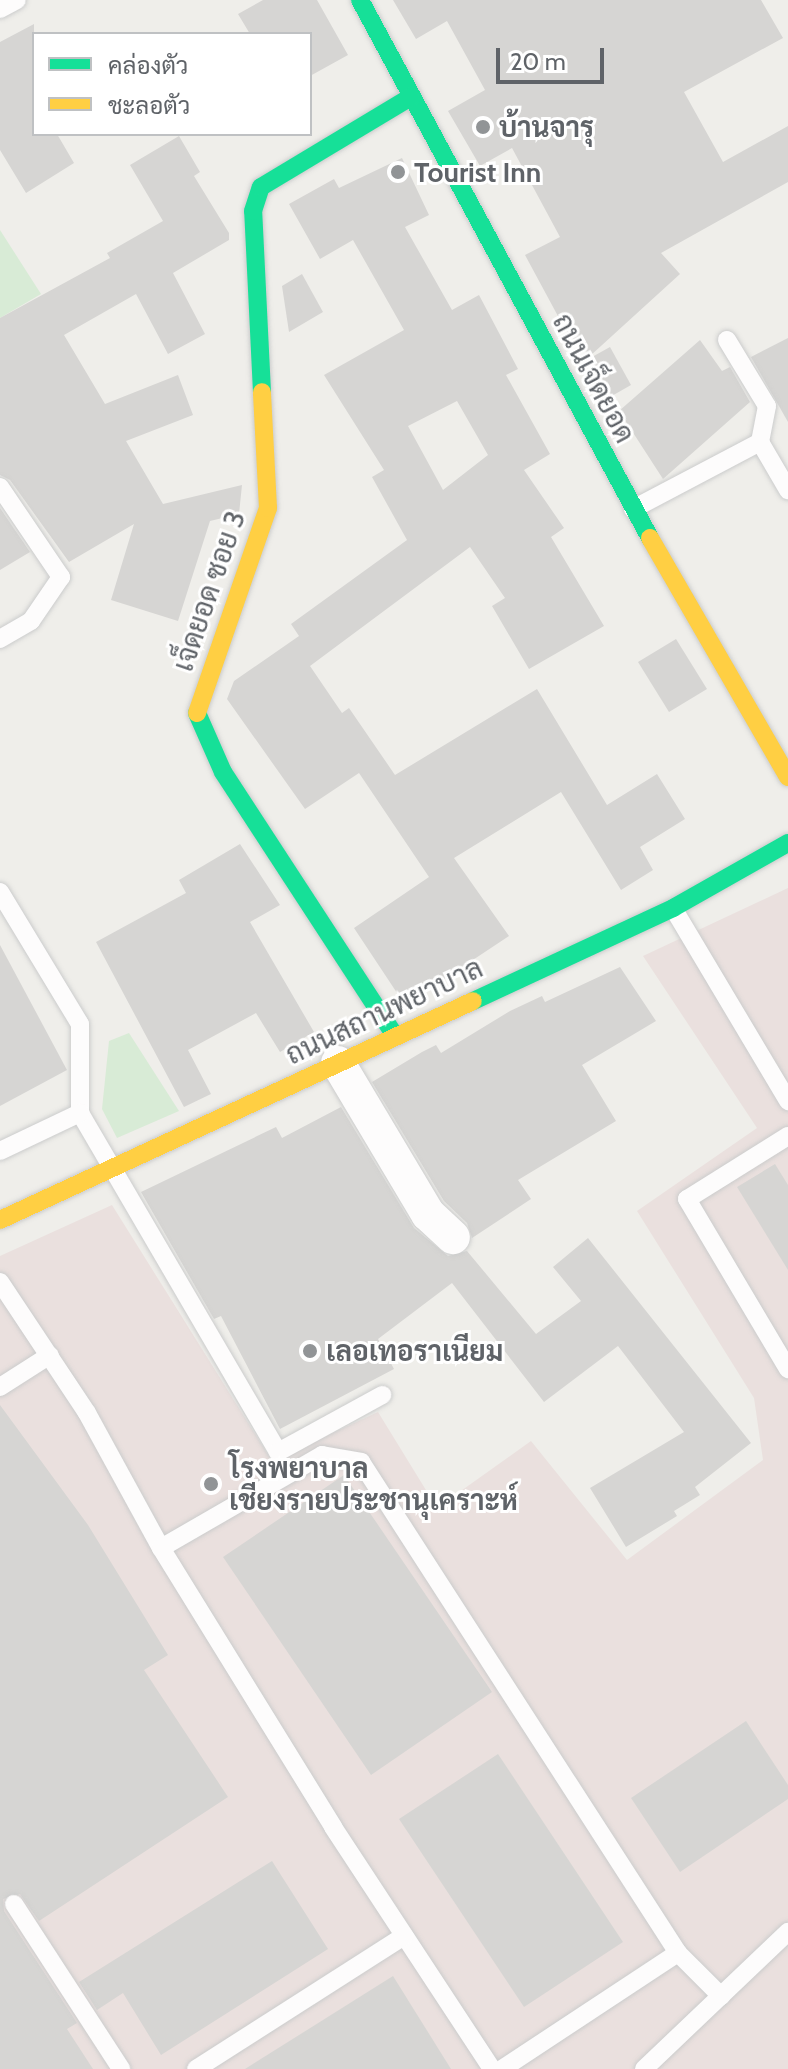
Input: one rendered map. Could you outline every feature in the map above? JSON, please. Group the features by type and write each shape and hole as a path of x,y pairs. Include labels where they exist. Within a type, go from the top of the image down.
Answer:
{"street":[{"name":"ถนนเจ็ดยอด","path":"360,0 633,509 788,777"},
{"name":"เจ็ดยอด ซอย 3","path":"395,1036 223,772 196,712 268,508 253,211 261,187 277,173 411,97"},
{"name":"ถนนสถานพยาบาล","path":"0,1220 673,908 788,843"},
{"path":"338,1063 428,1214 453,1237"}],"lane":[{"path":"0,9 17,0"},
{"path":"727,340 767,406 760,442 788,490"},
{"path":"633,509 760,442"},
{"path":"0,487 61,577 31,621 0,639"},
{"path":"0,892 80,1024 80,1113 278,1452 382,1395"},
{"path":"673,908 788,1101"},
{"path":"0,1151 80,1113"},
{"path":"788,1136 687,1199 788,1369"},
{"path":"0,1282 50,1355 161,1548 404,1936 492,2069"},
{"path":"0,1387 50,1355"},
{"path":"161,1548 322,1455 361,1462 678,1953 721,1996"},
{"path":"14,1904 121,2069"},
{"path":"644,2069 788,1932"},
{"path":"196,2069 404,1936"},
{"path":"502,2069 678,1953"}],"shaded area":[{"name":"โรงพยาบาล เชียงรายประชานุเคราะห์","path":"788,888 788,2069 0,2069 0,1256 112,1205 272,1461 378,1412 437,1508 531,1441 627,1560 763,1460 754,1398 637,1211 757,1128 643,956"}],"green space":[{"path":"0,230 41,294 0,318"},
{"path":"129,1033 179,1111 117,1138 102,1109 109,1041"}],"building":[{"path":"263,0 317,0 348,55 312,75 312,32 249,32 238,14"},
{"path":"393,0 761,0 783,38 684,92 723,162 788,126 788,182 661,253 680,274 590,356 566,331 525,255 560,237 512,148 480,166 448,111 485,90 447,21 416,39"},
{"path":"34,24 32,136 58,136 74,163 26,193 0,150 0,42"},
{"path":"179,136 200,172 194,176 229,233 229,240 173,273 205,334 168,354 136,294 64,335 105,404 178,375 193,415 126,441 163,504 242,485 239,514 210,521 178,621 111,600 134,524 69,562 10,480 0,475 0,318 110,258 107,253 163,221 130,165"},
{"path":"402,158 429,215 405,227 452,310 479,295 518,369 506,375 550,454 524,470 564,528 551,537 604,626 529,669 492,606 505,598 470,547 310,666 342,713 349,708 395,775 537,689 607,805 657,774 685,819 640,847 653,870 621,890 561,792 454,858 509,936 405,1005 354,928 429,877 359,773 305,809 227,699 234,681 299,636 291,624 407,540 372,477 384,470 324,375 404,330 353,240 320,259 289,204 334,179 339,188","holes":["457,401 488,455 443,490 408,426"]},
{"path":"302,274 323,312 289,332 282,286"},
{"path":"788,338 788,422 751,357"},
{"path":"700,340 722,371 730,367 750,402 663,479 619,411"},
{"path":"610,347 631,385 603,401 583,362"},
{"path":"0,508 30,552 0,570"},
{"path":"676,639 707,689 669,712 638,662"},
{"path":"240,844 280,905 250,922 314,1032 280,1052 256,1013 188,1050 211,1094 184,1107 96,942 186,893 179,880"},
{"path":"0,945 67,1070 0,1106"},
{"path":"620,967 656,1021 582,1065 616,1121 518,1180 531,1199 472,1238 467,1223 444,1201 372,1082 436,1045 441,1053 510,1011 542,996 545,1002"},
{"path":"341,1107 414,1228 448,1256 467,1251 536,1334 581,1301 553,1267 588,1238 751,1443 695,1487 700,1495 674,1511 677,1516 626,1547 590,1488 684,1432 618,1346 544,1402 452,1283 378,1339 394,1369 280,1429 221,1316 214,1319 141,1192 276,1127 282,1138"},
{"path":"775,1164 788,1185 788,1270 737,1187"},
{"path":"0,1405 88,1525 168,1655 144,1670 228,1797 39,1921 20,1894 3,1899 4,1911 77,2023 67,2029 93,2069 0,2069"},
{"path":"344,1475 492,1692 371,1775 223,1557"},
{"path":"746,1721 788,1785 788,1799 680,1872 631,1798"},
{"path":"498,1754 623,1942 524,2007 399,1819"},
{"path":"272,1861 328,1949 161,2055 123,1993 97,2010 79,1982"},
{"path":"393,1976 451,2069 245,2069"}],"traffic: fast":[{"path":"360,0 650,538"},
{"path":"262,392 253,211 261,187 411,97"},
{"path":"197,713 223,772 395,1036"},
{"path":"473,1001 673,908 788,843"}],"traffic: slow":[{"path":"197,713 268,508 262,392"},
{"path":"650,538 788,777"},
{"path":"0,1220 473,1001"}],"place":[{"name":"บ้านจารุ","path":"483,127"},
{"name":"Tourist Inn","path":"398,172"},
{"name":"เลอเทอราเนียม","path":"310,1351"},
{"name":"โรงพยาบาล เชียงรายประชานุเคราะห์","path":"211,1484"}]}
